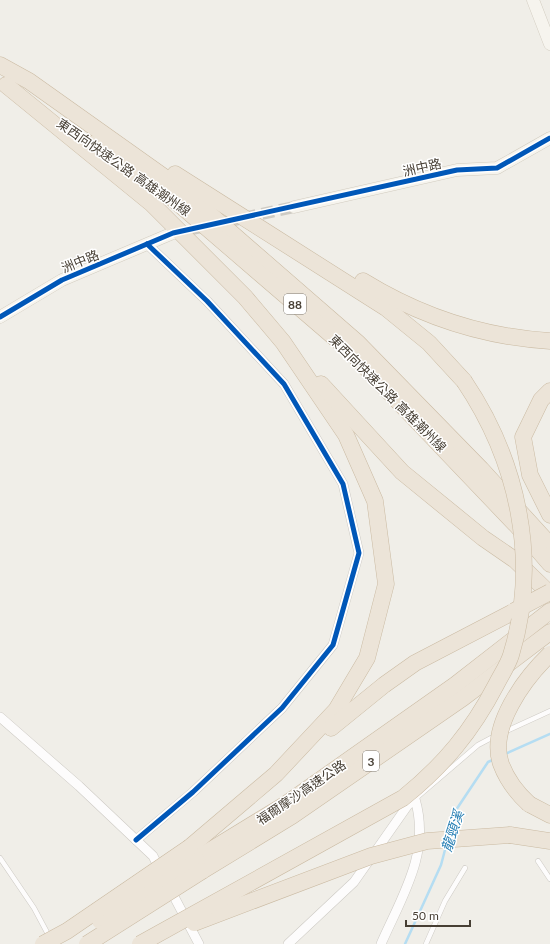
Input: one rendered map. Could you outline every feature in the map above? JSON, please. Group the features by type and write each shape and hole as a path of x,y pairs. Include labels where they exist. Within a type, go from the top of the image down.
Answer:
{"highway":[{"name":"東西向快速公路 高雄潮州線","path":"0,65 29,81 181,189 358,343 481,469 550,545"},
{"path":"29,81 370,298 401,319 433,347 464,381 484,414 507,466 517,503 523,541 523,580 515,638 510,657 480,715 451,754 427,779 403,798 140,944"},
{"name":"東西向快速公路 高雄潮州線","path":"3,83 172,198 350,351 518,527 550,564"},
{"path":"3,83 152,204 245,297 283,342 402,472 483,538 515,560 550,593 448,644 384,685 276,774"},
{"path":"264,231 357,277 394,299 434,316 497,334 550,341"},
{"path":"43,944 196,859 336,710 367,658 386,584 375,501 346,435 283,342"},
{"path":"550,391 540,400 523,437 530,475 550,515"},
{"name":"福爾摩沙高速公路","path":"531,637 550,612"},
{"name":"福爾摩沙高速公路","path":"61,944 286,804 455,685 531,637 550,632"},
{"path":"550,654 512,700 505,718 499,746 501,764 515,790 529,804 550,814"},
{"path":"140,944 371,856 427,842 510,835 550,841"},
{"name":"福爾摩沙高速公路","path":"87,944 196,859"}],"street":[{"path":"533,0 550,44"},
{"name":"洲中路","path":"294,207 457,170 497,168 550,138"},
{"name":"洲中路","path":"0,317 62,280 173,233"},
{"path":"136,840 193,792 282,708 333,645 359,553 343,484 284,384 207,301 147,244"},
{"path":"0,717 79,786 153,856 199,944"},
{"path":"288,944 354,882 408,805 415,799 420,814 419,850 414,870 381,944"}],"lane":[{"path":"415,799 478,745 550,711"},
{"path":"0,858 34,908 53,944"},
{"path":"538,861 550,879"},
{"path":"426,944 445,901 465,868"}],"waterway":[{"name":"龍頸溪","path":"505,754 550,734"},
{"name":"龍頸溪","path":"449,833 454,813 488,762 495,759"},
{"name":"龍頸溪","path":"405,944 441,865 446,846"}],"tunnel":[{"path":"174,233 294,207"}],"cycle path":[{"path":"0,317 62,280 173,233 457,170 497,168 550,138"},
{"path":"136,840 193,792 282,708 333,645 359,553 343,484 284,384 207,301 147,244"}]}
